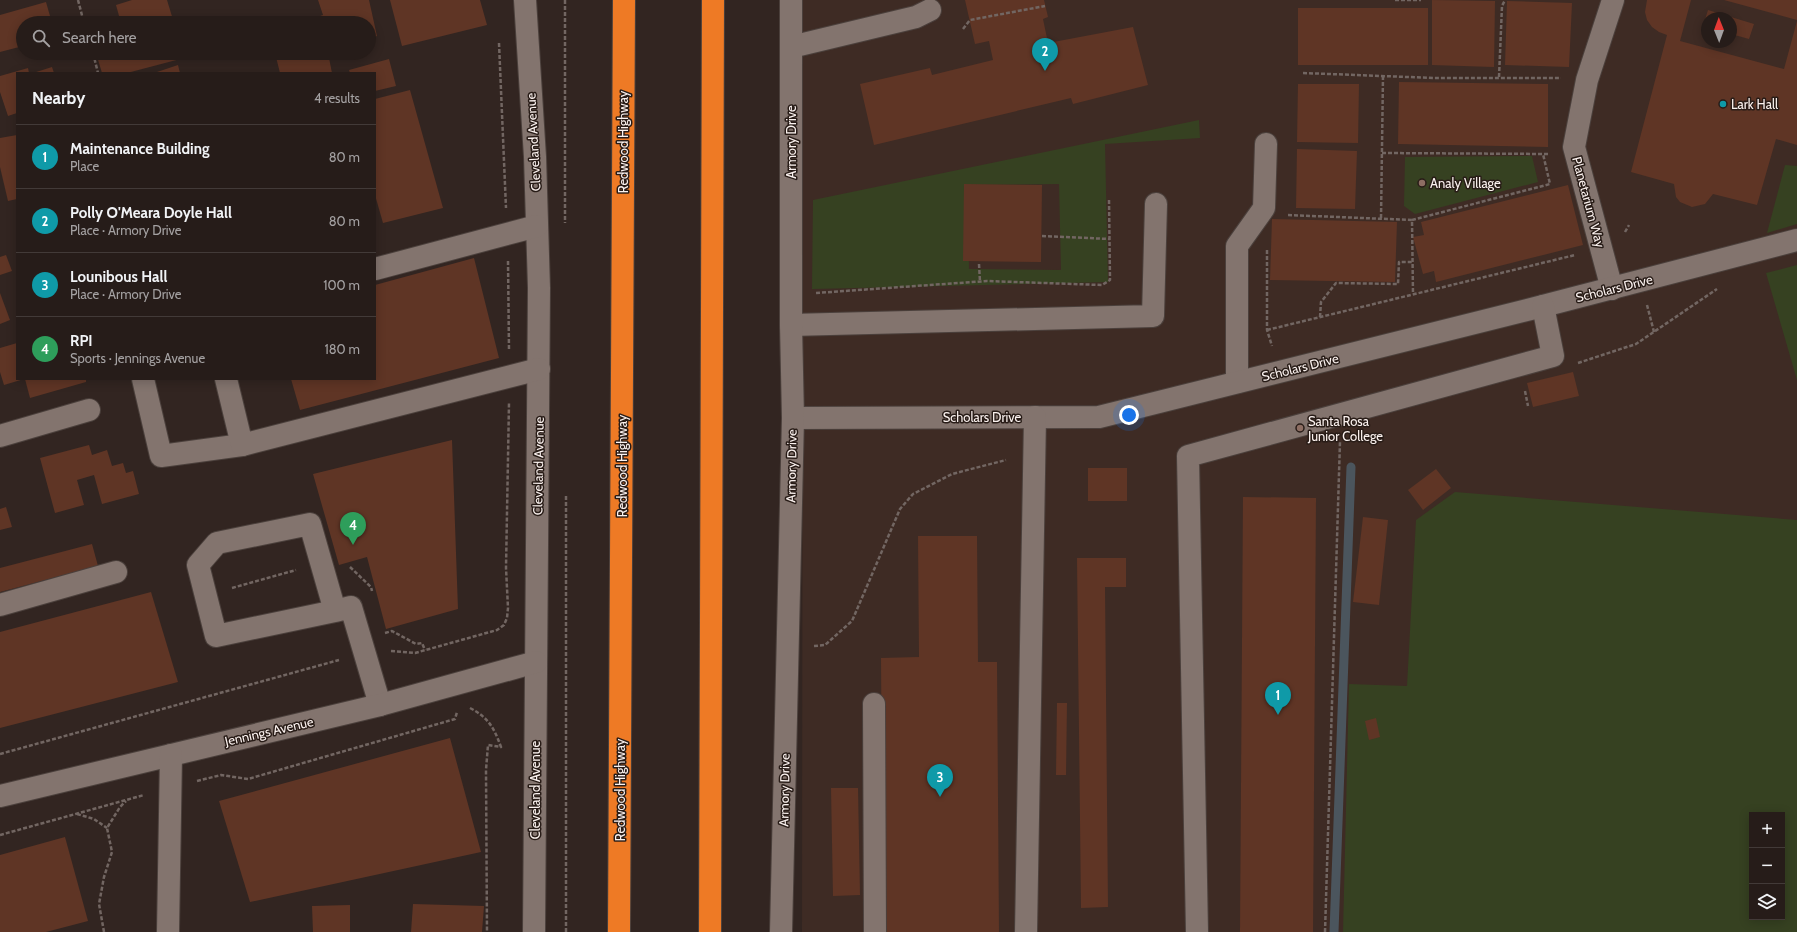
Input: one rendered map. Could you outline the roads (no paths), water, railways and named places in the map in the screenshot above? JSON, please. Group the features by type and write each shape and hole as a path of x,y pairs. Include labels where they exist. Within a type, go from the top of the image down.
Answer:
{"highway":[{"name":"Redwood Highway","path":"619,932 624,0"},
{"path":"710,932 713,0"}],"street":[{"name":"Cleveland Avenue","path":"525,0 535,157 539,369 534,932"},
{"name":"Armory Drive","path":"781,932 793,418 791,325 791,0"},
{"name":"Planetarium Way","path":"1612,289 1574,146 1587,80 1613,0"},
{"path":"791,47 916,17 930,10"},
{"path":"1237,382 1237,246 1264,208 1266,144"},
{"path":"791,325 1153,316 1156,204"},
{"path":"376,269 537,226"},
{"name":"Scholars Drive","path":"793,418 1099,417 1612,289 1797,240"},
{"path":"1197,932 1188,456 1553,356 1543,306"},
{"path":"143,380 161,456 242,445 539,369"},
{"path":"226,380 242,445"},
{"path":"0,436 89,410"},
{"path":"1026,932 1035,417"},
{"path":"335,610 310,524 217,543 198,566 216,636 351,607 380,705"},
{"path":"0,605 116,572"},
{"name":"Jennings Avenue","path":"0,796 380,705 536,662"},
{"path":"874,704 875,932"},
{"path":"168,932 171,755"}],"waterway":[{"path":"1334,932 1351,467"}],"place":[{"name":"Polly O'Meara Doyle Hall","path":"1045,71"},
{"name":"Lark Hall","path":"1723,104"},
{"name":"Analy Village","path":"1422,183"},
{"name":"Santa Rosa Junior College","path":"1300,428"},
{"name":"RPI","path":"353,545"},
{"name":"Maintenance Building","path":"1278,715"},
{"name":"Lounibous Hall","path":"940,797"}]}
